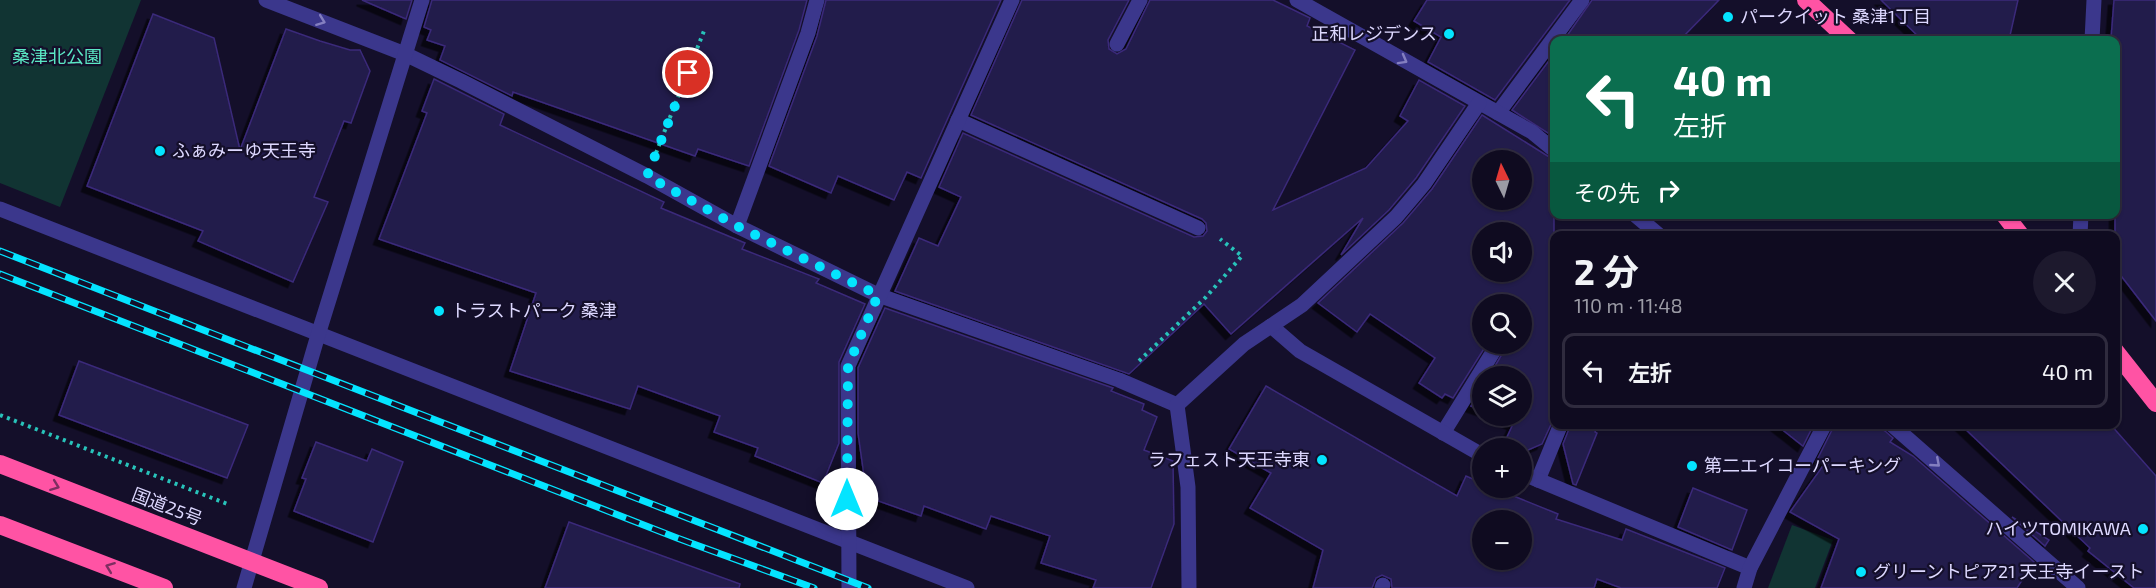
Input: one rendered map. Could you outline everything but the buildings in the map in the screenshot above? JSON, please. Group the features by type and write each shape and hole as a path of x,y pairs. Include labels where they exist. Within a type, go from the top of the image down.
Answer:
{"highway":[{"path":"1806,0 1845,36"},
{"path":"2120,357 2156,403"},
{"name":"国道25号","path":"0,464 319,588"},
{"path":"0,525 164,588"}],"street":[{"path":"266,0 405,54 647,176 737,226 878,295 1119,380 1177,405"},
{"path":"244,588 318,335 422,0"},
{"path":"737,226 808,33 817,0"},
{"path":"849,588 848,366 1012,0"},
{"path":"1117,44 1140,0"},
{"path":"1297,0 1532,132 1550,147"},
{"path":"1555,36 1582,0"},
{"path":"2092,36 2094,0"},
{"path":"1498,113 1550,43"},
{"path":"1177,405 1244,344 1302,305 1396,217 1424,184 1479,103"},
{"path":"958,120 1198,228"},
{"path":"0,210 967,588"},
{"path":"1640,219 1654,231"},
{"path":"1270,326 1300,351 1472,449"},
{"path":"1443,433 1492,354"},
{"path":"1177,405 1188,487 1189,588"},
{"path":"1538,480 1559,429"},
{"path":"1744,588 1749,568 1823,429"},
{"path":"1898,429 2078,588"},
{"path":"1532,478 1749,568"}],"path":[{"path":"647,176 704,31"},
{"path":"1119,380 1206,297 1242,256 1229,243 1198,228"},
{"path":"0,415 230,505"}],"green space":[{"name":"桑津北公園","path":"0,0 141,0 60,207 0,183"},
{"path":"1792,525 1833,540 1815,588 1768,588"}],"railway":[{"path":"0,251 868,588"},
{"path":"0,274 677,538 814,588"}],"place":[{"name":"パークイット 桑津1丁目","path":"1728,17"},
{"name":"正和レジデンス","path":"1449,34"},
{"name":"ふぁみーゆ天王寺","path":"160,151"},
{"name":"トラストパーク 桑津","path":"439,311"},
{"name":"ラフェスト天王寺東","path":"1322,460"},
{"name":"第二エイコーパーキング","path":"1692,466"},
{"name":"ハイツTOMIKAWA","path":"2143,529"},
{"name":"グリーントピア21 天王寺イースト","path":"1861,572"}],"route":[{"path":"688,73 647,176 737,226 878,295 848,366 847,499"}]}
